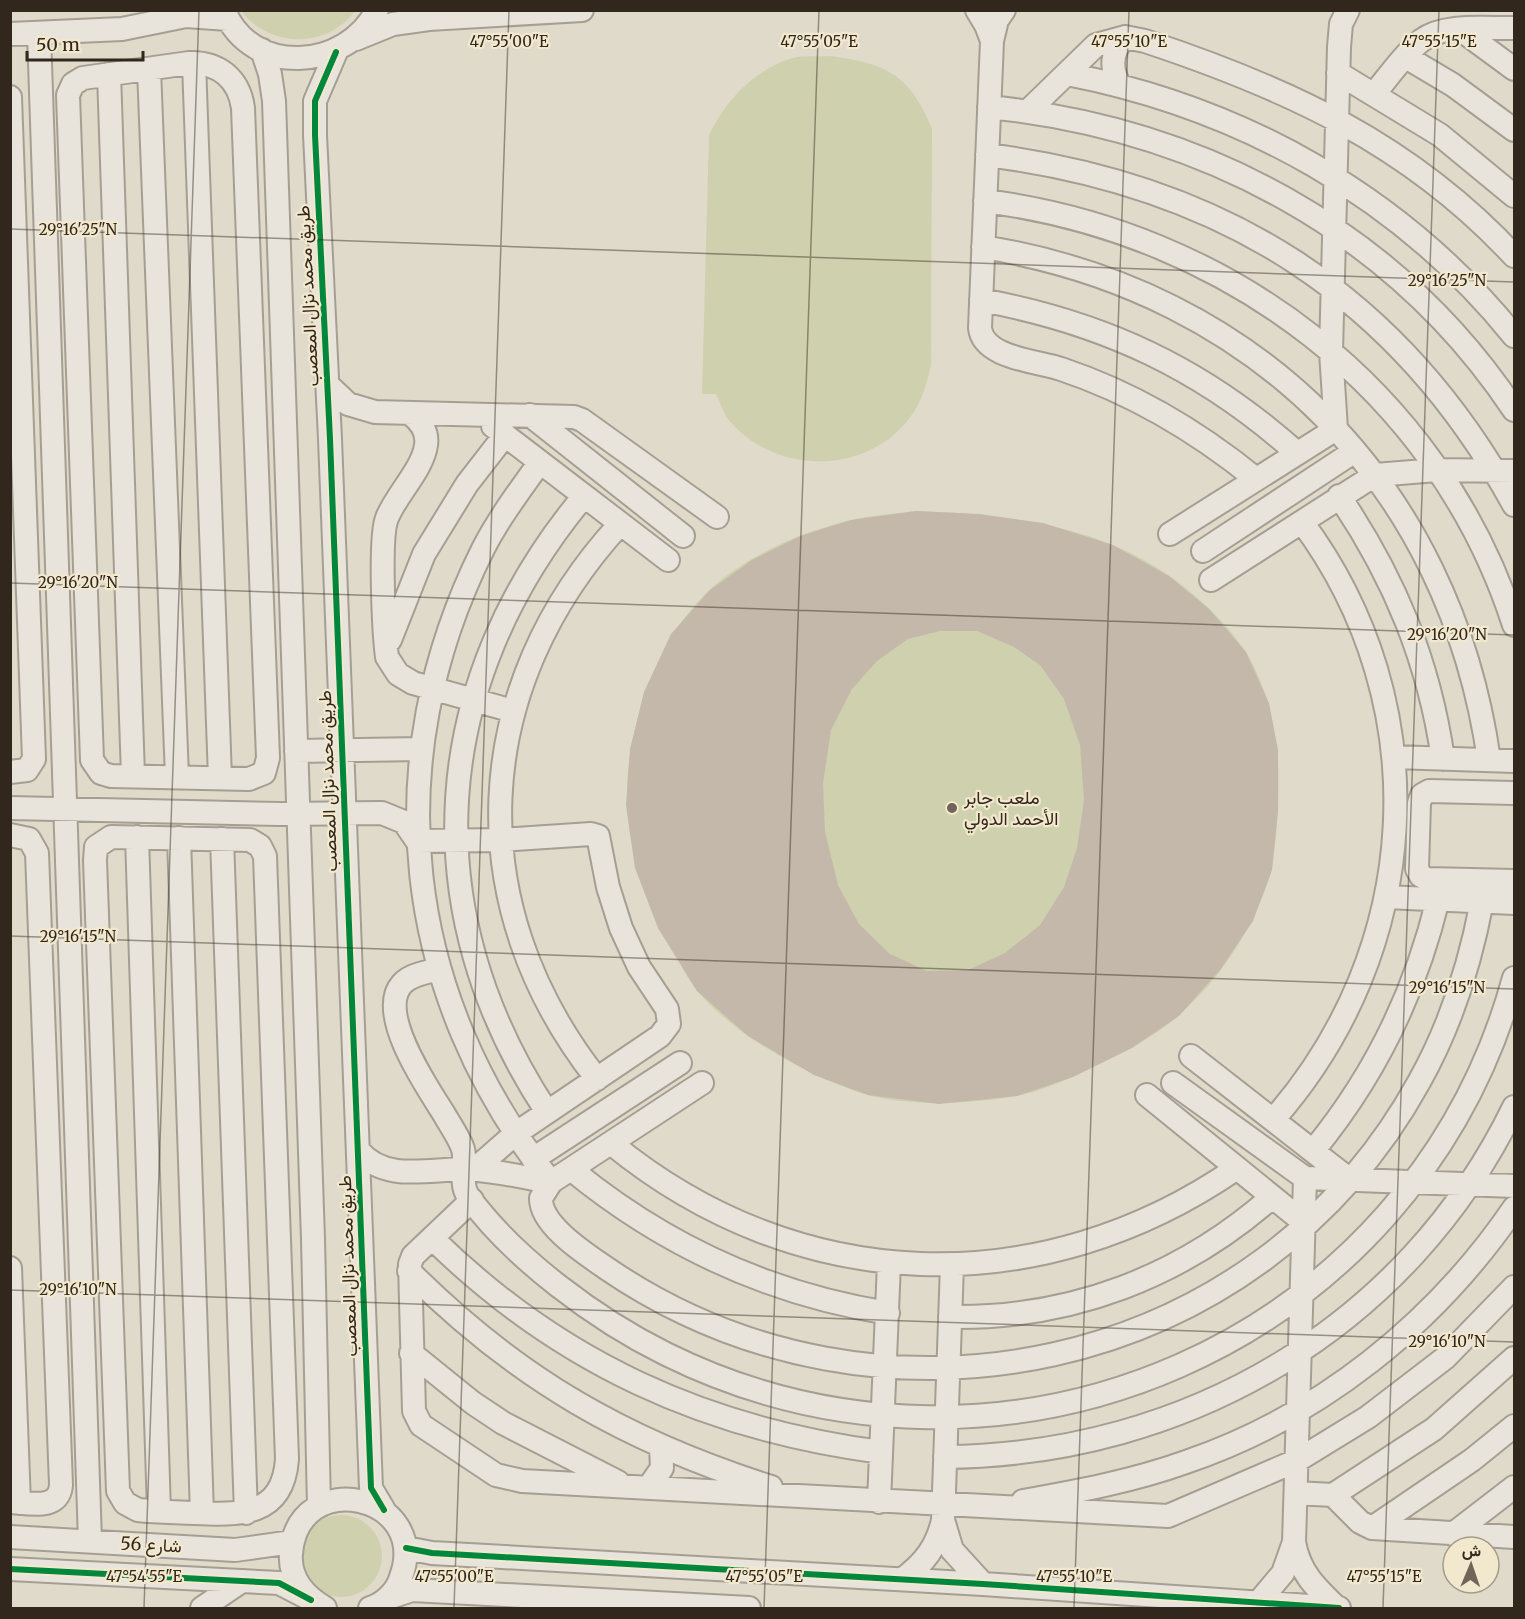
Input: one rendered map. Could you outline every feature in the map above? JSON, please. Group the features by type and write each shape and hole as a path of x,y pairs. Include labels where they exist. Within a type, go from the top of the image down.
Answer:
{"street":[{"path":"356,39 377,10"},
{"path":"10,34 122,29 186,16 226,15 243,37 262,50 286,58 311,58 336,51 356,39 393,24 429,19 582,10"},
{"path":"977,10 992,41"},
{"path":"1004,10 997,20 992,41 981,333 990,348 1079,375 1134,398 1202,438 1256,479"},
{"path":"1328,10 1339,36"},
{"path":"1336,429 1331,352 1339,36 1348,10"},
{"path":"1375,93 1422,40 1435,33 1515,29"},
{"path":"1510,65 1505,42 1515,29"},
{"path":"1461,30 1510,65"},
{"path":"39,33 90,1541"},
{"path":"1430,72 1425,52 1435,33"},
{"path":"1120,86 1114,73 1113,58 1125,37"},
{"path":"1028,111 1096,45 1125,37 1145,40 1239,73 1282,91 1337,119 1402,160 1439,187 1515,256"},
{"name":"طريق محمد نزال المعصب","path":"262,50 270,74 274,101 313,1239 319,1506"},
{"name":"طريق محمد نزال المعصب","path":"336,51 315,101 315,135 328,385 371,1488 384,1510 398,1527 406,1548"},
{"path":"1406,57 1515,130"},
{"path":"194,63 220,778"},
{"path":"194,63 215,67 232,79 238,88 243,108 268,758 267,768 260,776 220,778 106,775 97,769 92,760 68,95 77,80 149,69 194,63"},
{"path":"149,69 177,777"},
{"path":"1338,72 1440,135 1515,196"},
{"path":"109,74 133,776"},
{"path":"1066,74 1120,86 1232,123 1336,178 1370,200 1431,249 1487,304 1515,336"},
{"path":"10,97 34,759 27,770 10,772"},
{"path":"989,107 1028,111 1108,126 1180,148 1250,179 1335,229 1378,261 1434,312 1484,369 1515,410"},
{"path":"987,155 1040,162 1093,173 1175,199 1243,230 1289,257 1333,288 1371,320 1419,368 1505,471 1515,505"},
{"path":"985,201 1076,218 1163,247 1245,289 1295,323 1331,352 1386,405 1437,470 1483,548 1515,625"},
{"path":"983,247 1074,267 1161,300 1216,331 1258,360 1291,386 1336,429 1375,475 1413,532 1457,626 1477,693 1489,760"},
{"path":"17,282 74,280"},
{"path":"981,300 1024,308 1078,323 1151,353 1210,385 1238,404 1297,453"},
{"path":"328,385 348,404 375,412 574,417 582,420 717,517"},
{"path":"330,439 349,420 375,412"},
{"path":"411,414 426,433 425,450 387,516 383,538 386,650 390,663 398,675 431,689 513,711"},
{"path":"478,414 668,560"},
{"path":"530,415 684,536"},
{"path":"1170,534 1336,429"},
{"path":"386,650 424,554 467,484 505,435"},
{"path":"1203,551 1355,451"},
{"path":"23,452 81,452"},
{"path":"540,462 510,503 475,565 444,640 431,689 420,749 417,841 428,927 438,969 458,1027 483,1082 515,1134 551,1182"},
{"path":"1211,580 1375,475 1437,470 1505,471"},
{"path":"547,1112 513,1058 477,969 463,906 457,841 460,771 473,701 495,636 516,592 542,550 584,496"},
{"path":"1339,496 1374,549 1410,624 1429,686 1443,759"},
{"path":"1274,1120 1312,1071 1344,1018 1368,961 1386,897 1396,820 1394,757 1384,697 1366,638 1340,581 1302,522"},
{"path":"597,1079 560,1026 527,961 511,908 501,840 503,767 513,711 533,652 552,615 580,571 620,524"},
{"path":"383,538 387,546 400,556 417,557 424,554"},
{"path":"30,624 87,622"},
{"path":"296,751 420,749"},
{"path":"1394,757 1515,761"},
{"path":"1515,793 1429,791 1422,795 1419,803 1417,869 1421,876 1427,879 1515,881"},
{"path":"10,808 390,814 404,822 417,841"},
{"path":"417,841 501,840 591,834 600,839 608,887 621,928 639,968 667,1009 670,1019 667,1028 660,1036 515,1134 469,1170"},
{"path":"10,835 29,839 37,853 61,1490 51,1502 15,1502 10,1268"},
{"path":"137,837 159,1512"},
{"path":"137,837 256,842 265,856 287,1459 286,1470 277,1492 260,1507 246,1513 159,1512 131,1508 118,1491 95,853 96,847 105,838 137,837"},
{"path":"179,838 202,1513"},
{"path":"222,839 246,1513"},
{"path":"1386,897 1515,903"},
{"path":"1313,1151 1368,1076 1397,1022 1420,964 1438,899"},
{"path":"702,1083 551,1182 541,1198 544,1216 587,1254 644,1292 704,1323 760,1344 818,1358 885,1368 948,1369 1039,1359 1083,1348 1136,1330 1185,1308 1233,1280 1306,1224 1350,1180 1395,1122 1431,1059 1462,983 1482,901"},
{"path":"438,969 414,976 402,985 394,998 394,1014 423,1080 461,1144 469,1170 465,1190 518,1250 597,1314 656,1349 717,1377 760,1392 815,1406 883,1416 947,1419 1037,1410 1125,1388 1209,1353 1261,1323 1304,1294 1363,1241 1414,1182 1449,1130 1478,1077 1501,1022 1515,978"},
{"path":"44,1029 101,1029"},
{"path":"1191,1056 1350,1180"},
{"path":"533,1159 680,1063"},
{"path":"1173,1083 1305,1178 1515,1186"},
{"path":"1147,1095 1306,1224"},
{"path":"945,1457 1037,1451 1137,1430 1214,1400 1263,1375 1301,1351 1354,1311 1395,1274 1433,1233 1470,1184 1515,1107"},
{"path":"612,1144 673,1188 741,1224 813,1249 889,1263 952,1265 1028,1257 1101,1239 1171,1209 1237,1168"},
{"path":"359,1151 373,1164 392,1170 469,1170 551,1182"},
{"path":"360,1189 374,1177 392,1170"},
{"path":"572,1170 646,1225 730,1268 796,1293 888,1313"},
{"path":"1305,1178 1304,1294 1294,1542 1299,1563 1309,1581 1338,1608"},
{"path":"50,1188 106,1185"},
{"path":"950,1317 997,1316 1044,1311 1090,1300 1134,1285 1197,1253 1236,1227 1272,1197"},
{"path":"472,1200 413,1256 409,1271 414,1411 418,1421 496,1475 532,1482 879,1502 943,1513 986,1508 1140,1477 1218,1450 1299,1410 1352,1376 1423,1316 1466,1272 1515,1208"},
{"path":"432,1238 478,1281 532,1323 581,1355 649,1390 753,1428 819,1443 881,1452"},
{"path":"879,1502 889,1263"},
{"path":"903,1580 918,1568 932,1551 943,1513 952,1265"},
{"path":"409,1271 453,1314 518,1366 587,1411 662,1448 803,1497"},
{"path":"986,1508 1149,1516 1168,1516 1184,1511 1298,1460 1368,1417 1414,1384 1463,1341 1515,1287"},
{"path":"56,1347 112,1344"},
{"path":"411,1353 473,1403 543,1446 638,1488 657,1479 662,1468 662,1448"},
{"path":"1296,1493 1333,1496 1434,1430 1515,1358"},
{"path":"1372,1528 1472,1460 1515,1426"},
{"path":"532,1482 542,1472 545,1464 543,1446"},
{"path":"1140,1477 1134,1487 1134,1499 1139,1509 1149,1516"},
{"path":"1453,1533 1515,1487"},
{"path":"1333,1496 1364,1525 1372,1528 1515,1537"},
{"path":"318,1604 300,1588 293,1574 290,1558 297,1527 319,1506 341,1498 363,1500 384,1510"},
{"path":"943,1513 952,1550 982,1584"},
{"path":"13,1537 13,1569"},
{"name":"شارع 56","path":"13,1537 235,1550 292,1542"},
{"path":"1257,1604 1283,1573 1294,1542"},
{"path":"379,1603 402,1575 406,1548 432,1553 982,1584 1174,1603 1338,1608"},
{"name":"شارع 56","path":"13,1569 279,1583 318,1604"},
{"path":"202,1608 242,1581"},
{"path":"379,1603 412,1590 749,1608"}],"green space":[{"path":"241,11 355,11 343,24 329,33 314,38 298,39 267,32"},
{"path":"831,56 867,63 894,75 914,95 932,128 931,365 918,405 893,436 871,450 846,458 821,461 795,459 770,451 747,438 728,419 716,394 702,394 709,135 732,99 763,72 789,59"},
{"name":"ملعب جابر الأحمد الدولي","path":"916,511 982,515 1048,525 1112,545 1142,559 1171,577 1213,612 1247,654 1266,697 1276,743 1279,790 1271,871 1255,915 1222,969 1194,1001 1170,1023 1150,1037 1064,1080 1043,1089 1011,1097 938,1103 882,1098 864,1094 820,1077 774,1053 731,1023 691,983 661,931 649,904 632,848 627,789 629,759 635,730 653,673 661,656 693,607 722,579 772,548 810,532 855,519"},
{"path":"333,1515 349,1515 364,1522 375,1533 382,1548 379,1572 370,1585 349,1597 333,1597 318,1590 307,1579 300,1564 300,1548 307,1533 318,1522"}],"building":[{"name":"ملعب جابر الأحمد الدولي","path":"916,511 980,514 1043,523 1113,545 1169,576 1209,609 1246,652 1269,703 1278,750 1278,811 1272,870 1253,921 1220,970 1179,1016 1132,1048 1073,1077 1017,1096 939,1104 868,1095 814,1075 748,1036 697,991 658,928 635,868 626,805 630,749 644,692 671,634 710,590 752,560 800,536 851,520","holes":["940,631 977,631 1014,647 1040,665 1064,699 1080,745 1084,800 1077,848 1064,887 1040,925 1005,953 968,970 927,971 890,954 859,924 838,885 825,832 823,783 831,730 852,689 877,661 908,639"]}],"cycle path":[{"path":"336,52 315,101 315,135 330,439 371,1488 384,1510"},
{"path":"406,1548 432,1553 983,1584 1339,1608"},
{"path":"10,1569 279,1583 311,1600"}],"place":[{"name":"ملعب جابر الأحمد الدولي","path":"952,808"}]}
